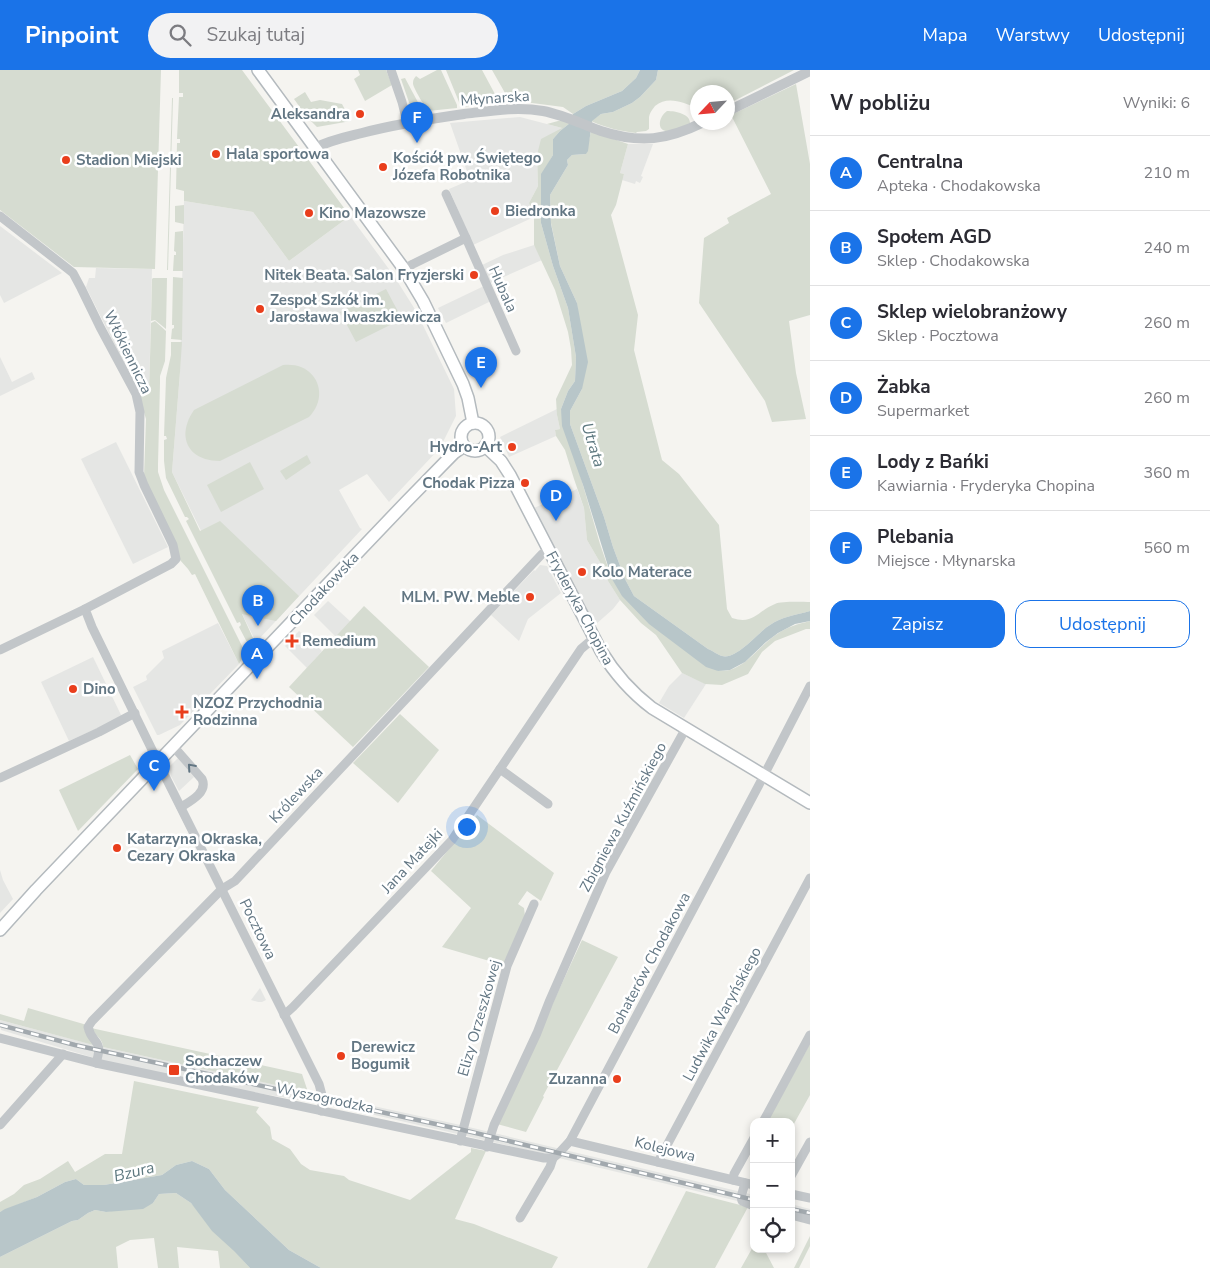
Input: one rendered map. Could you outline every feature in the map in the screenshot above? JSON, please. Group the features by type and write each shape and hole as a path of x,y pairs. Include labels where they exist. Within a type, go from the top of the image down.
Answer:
{"main road":[{"path":"258,70 404,270 423,301 463,384 473,423"},
{"path":"473,423 482,425 487,430 489,436 485,446 480,450 474,451 464,446 461,439 462,432 466,426 473,423"},
{"name":"Chodakowska","path":"0,930 412,496 454,453 464,446"},
{"name":"Fryderyka Chopina","path":"485,446 496,454 505,468 594,638 613,670 631,691 652,708 810,803"}],"street":[{"path":"391,70 407,122"},
{"path":"735,108 810,71"},
{"name":"Młynarska","path":"315,148 334,140 407,122 496,110 528,109 543,111 600,130 636,138 659,138 674,135 690,128"},
{"name":"Hubala","path":"446,194 516,351"},
{"name":"Włókiennicza","path":"0,216 73,273 81,288 136,394 140,412 139,472 176,555 176,559 171,564 85,609"},
{"path":"404,270 466,238"},
{"name":"Królewska","path":"96,1063 99,1047 98,1042 90,1033 89,1025 222,889 235,880 542,554 548,551"},
{"path":"0,650 85,609 158,762"},
{"name":"Jana Matejki","path":"284,1014 293,1007 452,840 582,649 594,638"},
{"name":"Bohaterów Chodakowa","path":"520,1218 550,1167 553,1158 570,1140 810,686"},
{"path":"0,778 135,714"},
{"name":"Zbigniewa Kuźmińskiego","path":"487,1147 494,1125 537,1033 606,872 686,728"},
{"path":"173,746 202,779 204,784 204,789 200,794 181,807"},
{"name":"Pocztowa","path":"158,762 319,1084 323,1099 321,1111"},
{"path":"500,769 548,804"},
{"name":"Ludwika Waryńskiego","path":"658,1162 810,878"},
{"name":"Elizy Orzeszkowej","path":"460,1141 506,966 534,904"},
{"path":"765,1118 810,1035"},
{"name":"Wyszogrodzka","path":"2,1038 96,1063 487,1147 553,1158"},
{"path":"0,1125 62,1054"},
{"name":"Kolejowa","path":"570,1140 749,1184"},
{"path":"795,1169 810,1142"},
{"path":"733,1180 734,1174 750,1145"},
{"path":"749,1184 741,1197 742,1201 750,1204"},
{"path":"795,1195 810,1198"},
{"path":"795,1216 810,1220"}],"shaded area":[{"path":"0,70 161,70 155,269 74,267 0,210"},
{"path":"179,70 242,70 350,216 289,261 253,212 184,201 184,191 176,189 177,143 180,143 180,139 177,139 179,97 183,97 183,93 179,93"},
{"path":"358,70 386,70 392,85 365,101 354,79 360,75"},
{"path":"437,70 441,70 457,108 428,111 417,94 413,84 416,76 420,79"},
{"path":"446,70 482,70 496,96 497,103 461,107"},
{"path":"492,70 640,70 636,78 622,91 586,106 573,114 563,107 509,100"},
{"path":"640,70 658,70 656,80 632,103 613,112 601,114 592,121 588,151 586,154 572,155 567,160 568,165 550,195 551,224 560,266 577,303 588,362 582,389 570,411 570,424 613,547 625,579 634,596 708,649 722,656 728,656 741,650 774,622 810,611 810,621 795,624 778,633 745,662 730,670 718,671 706,667 649,624 622,596 612,579 583,485 562,426 561,409 568,391 575,381 576,357 568,308 553,266 541,223 541,174 553,155 553,139 570,123 573,114 586,106 622,91 636,78"},
{"path":"658,70 794,70 735,100 735,85 690,85 690,105 671,100 660,103 651,112 649,129 646,131 636,133 625,131 591,121 601,114 613,112 632,103 656,80"},
{"path":"405,78 423,113 413,114 401,79"},
{"path":"796,84 810,164 810,315 789,321 796,373 806,419 772,422 765,401 699,303 704,238 729,223 727,218 771,194 735,123 735,113"},
{"path":"305,92 311,102 320,100 342,104 351,121 317,127 294,99"},
{"path":"172,98 173,98 167,270"},
{"path":"667,111 678,112 688,117 690,123 675,130 662,130 660,120"},
{"path":"520,117 562,128 537,155 538,186 529,203 534,217 473,245 449,189 470,180 450,123"},
{"path":"558,121 570,123 553,139 553,155 542,174 541,223 553,266 568,308 576,357 575,381 568,391 561,409 612,579 718,671 737,667 749,659 771,638 793,626 810,621 810,629 775,641 762,652 748,674 722,685 705,684 682,673 656,635 641,623 620,600 587,540 584,508 565,450 556,436 555,430 560,429 556,399 572,365 571,349 568,332 555,290 534,245 534,217 529,203 538,186 537,155 541,139 562,128 547,124"},
{"path":"591,131 628,144 620,173 624,174 616,205 611,215 638,315 634,350 662,460 679,474 719,525 727,609 732,618 745,620 778,603 810,602 810,611 774,622 741,650 728,656 722,656 708,649 634,596 625,579 613,547 570,424 570,411 582,389 577,303 560,266 551,223 550,195 568,165 567,160 572,155 586,154"},
{"path":"628,144 653,144 640,183 636,181 635,184 622,180 624,174 620,173"},
{"path":"184,201 253,212 289,261 350,216 394,276 416,311 454,389 456,416 440,448 389,502 367,474 339,490 362,529 259,639 254,638 172,472 180,372"},
{"path":"184,205 184,224 175,222 175,206"},
{"path":"0,226 62,273 4,303 0,295"},
{"path":"183,231 183,271 173,271 174,255 176,255 174,251 175,232"},
{"path":"534,245 542,260 490,283 482,265 503,255"},
{"path":"96,268 152,269 149,393 138,392 86,287 89,278 95,278"},
{"path":"173,277 183,278 182,340 171,339 172,329 174,328 174,325 172,325"},
{"path":"153,278 167,278 166,329 155,320 151,321"},
{"path":"484,286 491,301 446,323 438,308"},
{"path":"386,289 402,319 356,342 340,312"},
{"path":"155,321 166,331 165,361 160,376 158,472 164,490 244,650 245,654 239,664 195,574 192,575 180,560 144,476 146,419 138,392 149,392 151,323"},
{"path":"171,342 182,342 172,472 200,531 220,521 299,596 276,621 242,614 253,638 259,639 251,648 239,627 241,625 240,622 237,623 186,521 189,519 185,517 166,478 164,440 167,439 164,436 166,378 171,355"},
{"path":"0,357 12,382 32,372 35,379 0,396"},
{"path":"283,365 294,365 304,368 316,381 319,389 319,399 316,408 309,417 220,461 199,457 193,452 188,445 186,429 194,410"},
{"path":"557,409 560,429 555,430 556,436 509,457 500,437"},
{"path":"116,442 168,547 133,564 81,459"},
{"path":"307,455 311,463 286,480 280,471"},
{"path":"250,462 264,489 221,512 207,485"},
{"path":"577,489 584,508 587,540 620,600 595,625 534,508"},
{"path":"540,565 547,566 561,593 528,619 519,641 491,615"},
{"path":"328,601 351,622 336,637 314,615"},
{"path":"364,606 429,667 353,747 289,687"},
{"path":"218,623 239,664 180,725 157,735 133,687 147,680 146,676 164,658 162,651"},
{"path":"299,631 322,651 307,668 285,646"},
{"path":"93,657 122,717 69,741 41,682"},
{"path":"682,673 706,684 684,718 659,703 669,686"},
{"path":"400,714 439,750 398,803 353,763"},
{"path":"130,755 138,769 78,831 59,790"},
{"path":"178,758 194,777 179,791 171,776 170,766"},
{"path":"477,815 554,873 541,901 527,891 518,904 524,908 525,916 503,965 442,947 471,908 431,871"},
{"path":"0,870 13,899 0,913"},
{"path":"582,940 618,957 543,1096 526,1132 497,1124"},
{"path":"260,988 266,1000 258,1002 251,1000"},
{"path":"28,1008 87,1025 97,1046 0,1020 0,1014 24,1021"},
{"path":"0,1020 94,1045 456,1124 750,1194 750,1204 331,1105 251,1092 108,1062 1,1030"},
{"path":"91,1028 302,1074 308,1092 103,1047 100,1039"},
{"path":"810,1044 810,1095 795,1122 795,1118 769,1118"},
{"path":"134,1081 259,1107 256,1112 270,1127 272,1139 290,1149 301,1164 310,1170 344,1176 349,1180 410,1200 471,1152 471,1148 486,1151 455,1219 474,1224 558,1257 552,1268 321,1268 289,1250 225,1190 209,1169 192,1161 176,1165 162,1175 104,1185 84,1185 76,1179 65,1182 37,1197 0,1212 0,1202 14,1194 24,1185 40,1179 68,1161 75,1172 105,1154 122,1154"},
{"path":"192,1161 209,1169 225,1190 289,1250 321,1268 250,1268 212,1231 191,1203 176,1193 159,1194 153,1203 143,1209 106,1212 95,1210 0,1257 0,1212 5,1209 37,1197 65,1182 76,1179 84,1185 104,1185 162,1175 176,1165"},
{"path":"686,1191 748,1207 715,1268 647,1268"},
{"path":"176,1193 191,1203 250,1268 220,1268 218,1251 177,1247 179,1268 158,1268 154,1238 130,1240 116,1247 118,1268 0,1268 0,1257 95,1210 106,1212 153,1203 159,1194"},
{"path":"795,1205 810,1209 810,1218 795,1215"},
{"path":"810,1236 810,1246 799,1268 794,1268"},
{"path":"750,1252 766,1253 774,1268 741,1268"}],"railway":[{"path":"0,1025 75,1045 463,1130 750,1199"},
{"path":"795,1210 810,1213"}],"place":[{"name":"Aleksandra","path":"360,114"},
{"name":"Plebania","path":"417,143"},
{"name":"Hala sportowa","path":"216,154"},
{"name":"Stadion Miejski","path":"66,160"},
{"name":"Kościół pw. Świętego Józefa Robotnika","path":"383,167"},
{"name":"Biedronka","path":"495,211"},
{"name":"Kino Mazowsze","path":"309,213"},
{"name":"Nitek Beata. Salon Fryzjerski","path":"474,275"},
{"name":"Zespoł Szkół im. Jarosława Iwaszkiewicza","path":"260,309"},
{"name":"Lody z Bańki","path":"481,388"},
{"name":"Hydro-Art","path":"512,447"},
{"name":"Chodak Pizza","path":"525,483"},
{"name":"Żabka","path":"556,521"},
{"name":"Kolo Materace","path":"582,572"},
{"name":"MLM. PW. Meble","path":"530,597"},
{"name":"Społem AGD","path":"258,626"},
{"name":"Remedium","path":"292,641"},
{"name":"Centralna","path":"257,679"},
{"name":"Dino","path":"73,689"},
{"name":"NZOZ Przychodnia Rodzinna","path":"182,712"},
{"name":"Sklep wielobranżowy","path":"154,791"},
{"name":"Katarzyna Okraska, Cezary Okraska","path":"117,848"},
{"name":"Derewicz Bogumił","path":"341,1056"},
{"name":"Sochaczew Chodaków","path":"174,1070"},
{"name":"Zuzanna","path":"617,1079"}],"water label":[{"name":"Utrata","path":"593,445"},
{"name":"Bzura","path":"134,1172"}]}
